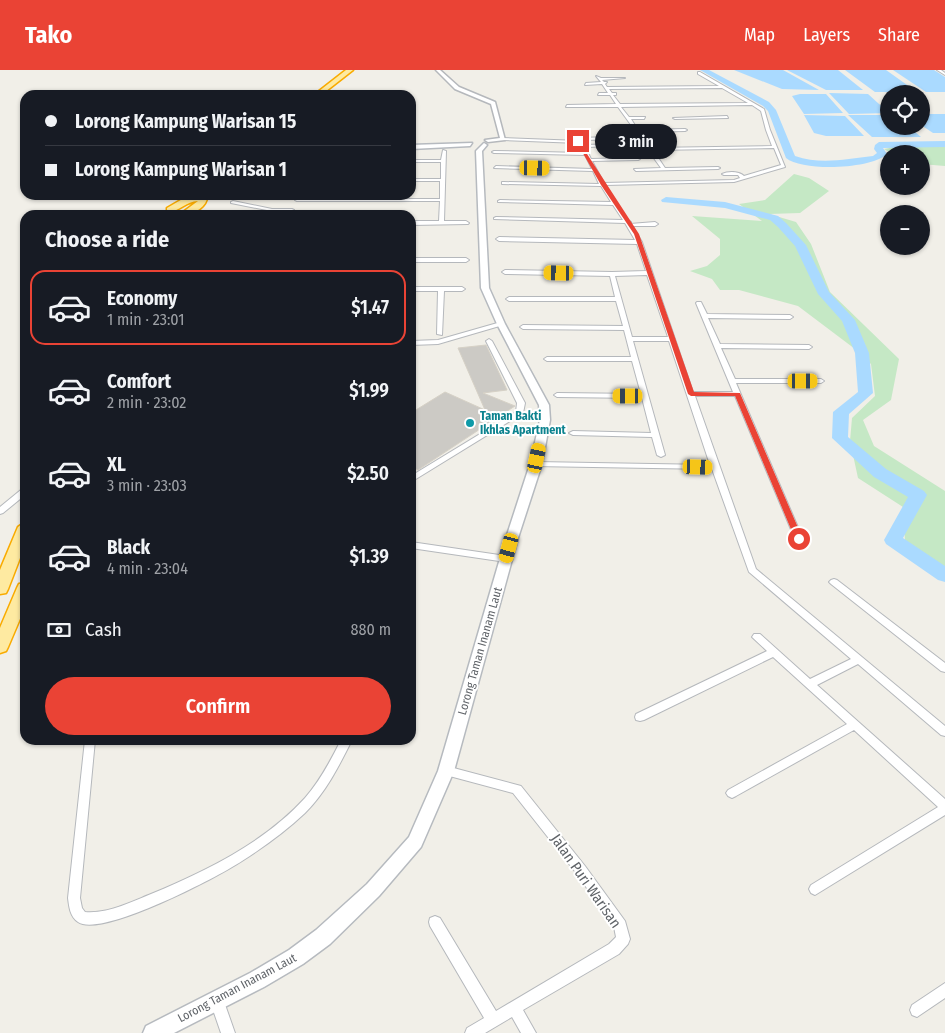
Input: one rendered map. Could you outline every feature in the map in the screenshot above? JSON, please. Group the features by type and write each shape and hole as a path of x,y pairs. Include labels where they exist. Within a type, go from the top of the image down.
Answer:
{"highway":[{"path":"324,90 350,70"},
{"path":"333,90 359,70"},
{"path":"172,210 187,200"},
{"path":"190,210 204,200"},
{"path":"0,590 20,540"},
{"path":"0,647 20,600"}],"main road":[{"path":"416,146 480,144"},
{"name":"Lorong Taman Inanam Laut","path":"153,1033 296,957 323,937 355,908 415,842 446,771 506,559 536,464 545,420 544,405 501,324 487,294 483,278 480,144"}],"street":[{"path":"438,70 458,88 493,103 503,138"},
{"path":"939,70 945,74"},
{"path":"504,183 602,184 720,181 744,178 783,166 774,147 763,110 699,73"},
{"path":"598,78 623,78"},
{"path":"598,78 664,169"},
{"path":"647,83 714,82"},
{"path":"586,84 619,83"},
{"path":"607,88 723,87"},
{"path":"598,94 638,93"},
{"path":"675,118 728,118 709,98"},
{"path":"614,99 620,99"},
{"path":"566,106 751,104"},
{"path":"624,112 634,112"},
{"path":"628,118 644,118"},
{"path":"632,124 640,124"},
{"path":"637,131 685,130"},
{"path":"480,144 503,138 573,137 582,135 581,132"},
{"path":"580,139 653,137"},
{"path":"503,138 576,140 640,242 670,339 752,570 945,732"},
{"path":"722,140 729,148"},
{"path":"480,144 585,154"},
{"path":"646,144 658,144"},
{"path":"581,146 621,145"},
{"path":"650,149 774,147"},
{"path":"441,223 444,151"},
{"path":"656,158 664,157"},
{"path":"589,160 638,159"},
{"path":"416,161 443,161"},
{"path":"496,167 594,170"},
{"path":"636,170 718,168"},
{"path":"724,174 739,174 744,178"},
{"path":"416,180 442,180"},
{"path":"416,200 442,200"},
{"path":"500,201 615,204"},
{"path":"233,202 272,210"},
{"path":"496,218 654,224"},
{"path":"416,223 466,222"},
{"path":"499,239 640,242"},
{"path":"416,260 466,260"},
{"path":"505,272 612,274 648,272"},
{"path":"612,274 661,455"},
{"path":"416,289 462,289"},
{"path":"440,334 441,289"},
{"path":"509,299 619,299"},
{"path":"699,303 799,539"},
{"path":"705,316 790,317"},
{"path":"416,344 438,342 501,324"},
{"path":"522,327 627,328"},
{"path":"630,339 670,339"},
{"path":"416,477 519,413 521,403 489,342"},
{"path":"718,346 809,347"},
{"path":"547,359 635,359"},
{"path":"732,381 821,381"},
{"path":"691,394 738,394"},
{"path":"557,395 645,396"},
{"path":"573,433 656,435"},
{"path":"536,464 714,467"},
{"path":"0,511 20,495"},
{"path":"416,546 506,559"},
{"path":"834,582 945,668"},
{"path":"757,637 945,808 815,889"},
{"path":"640,717 774,652"},
{"path":"809,684 858,660"},
{"path":"732,793 854,724"},
{"path":"89,745 74,898 78,912 83,918 92,920 107,917 155,898 215,870 274,831 300,809 328,777 344,745"},
{"name":"Jalan Puri Warisan","path":"446,771 517,789 582,870 620,926 623,939 614,949 472,1033"},
{"path":"435,922 493,1020"},
{"path":"918,1010 945,990"},
{"path":"217,1000 228,1033"},
{"path":"514,1008 529,1033"}],"green space":[{"path":"930,147 945,147 945,166 930,165"},
{"path":"794,174 809,178 829,191 800,213 769,214 796,222 811,244 830,292 899,359 891,400 863,420 874,446 945,491 945,568 905,541 903,507 858,478 850,441 852,418 875,396 871,364 855,349 798,306 739,290 720,290 712,279 690,271 707,266 720,255 720,239 692,216 762,221 739,204 765,200"}],"water":[{"path":"734,70 783,70 819,90 782,89"},
{"path":"787,70 838,70 863,90 826,90"},
{"path":"845,70 886,70 907,85 880,85 880,92 875,92"},
{"path":"893,70 934,70 945,77 945,92 930,92 930,85 916,85"},
{"path":"829,93 868,94 880,105 880,113 849,114"},
{"path":"800,94 826,94 843,113 804,114 792,96"},
{"path":"930,114 945,114 945,133 933,133 930,131"},
{"path":"804,115 845,116 864,136 826,136 814,133"},
{"path":"848,115 880,115 880,135 919,135 921,137 872,137"}],"building":[{"path":"486,345 507,390 483,393 515,406 418,470 416,469 416,410 445,392 485,410 458,348"}],"waterway":[{"path":"704,70 766,104 772,110 791,158 802,162 834,164 876,158 882,154 878,149 879,145 945,144"},
{"path":"666,200 725,205 774,218 800,245 824,294 848,320 862,353 866,393 841,412 840,438 880,473 918,495 893,540 945,575"}],"place":[{"name":"Taman Bakti Ikhlas Apartment","path":"470,423"}],"route":[{"path":"578,141 603,185 640,242 670,339 691,394 738,394 799,539"}]}
